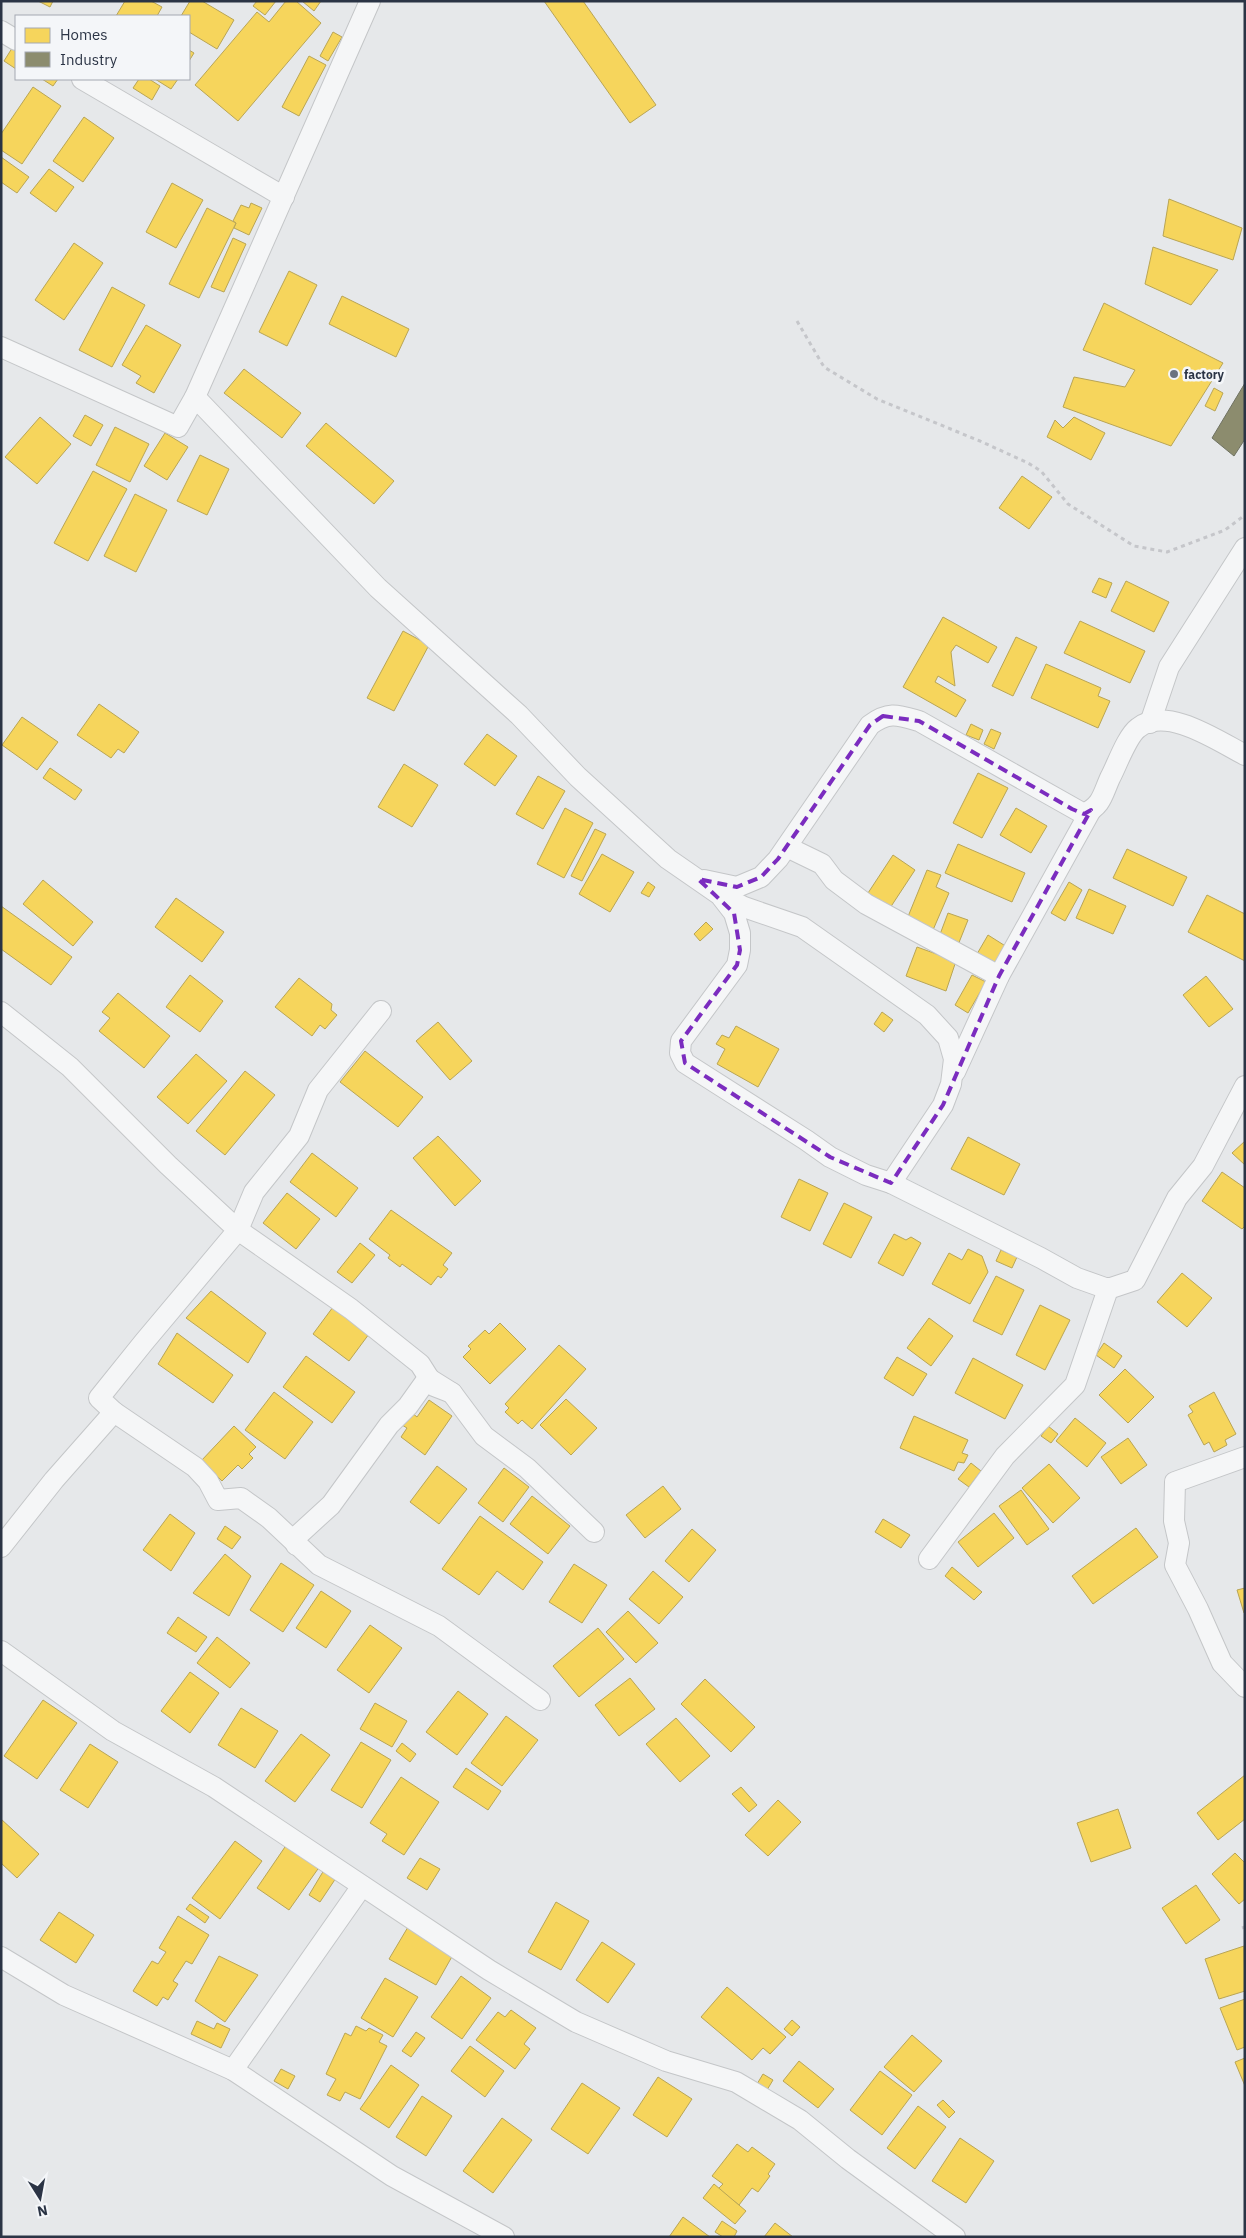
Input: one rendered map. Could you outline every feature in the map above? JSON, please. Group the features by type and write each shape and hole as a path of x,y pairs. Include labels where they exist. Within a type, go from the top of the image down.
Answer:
{"street":[{"path":"1,347 178,427 195,397 370,1"},
{"path":"1,31 15,39"},
{"path":"84,80 284,198"},
{"path":"195,397 378,588 519,715 578,776 668,859 720,895 744,907 802,926 927,1015 948,1038 954,1059 952,1079"},
{"path":"1150,723 1169,667 1245,548"},
{"path":"698,879 737,887 761,877 787,847 870,725 883,716 899,715 919,721 1072,809 1084,814 1097,807 1127,743 1138,728 1158,720 1179,722 1245,755"},
{"path":"891,1183 942,1105 999,976 1091,810"},
{"path":"787,847 822,864 834,880 866,904 999,976"},
{"path":"720,895 734,912 740,933 740,950 737,965 680,1041 680,1053 685,1064 830,1157 866,1175 891,1183 1077,1278 1108,1289 1135,1280 1177,1198 1203,1166 1245,1086"},
{"path":"1,1012 70,1067 168,1165 238,1230 351,1309 420,1364 434,1386 452,1393"},
{"path":"381,1012 318,1090 299,1136 254,1192 238,1230 99,1398 114,1412 195,1467 208,1481 218,1500 241,1498 269,1518 319,1565 439,1626 540,1700"},
{"path":"929,1559 1005,1456 1075,1385 1108,1289"},
{"path":"296,1545 297,1536 332,1505 389,1426 408,1406 428,1378 452,1393 484,1436 527,1468 594,1532"},
{"path":"1,1547 54,1480 114,1412"},
{"path":"1245,1457 1175,1482 1174,1521 1179,1543 1175,1565 1198,1609 1222,1663 1245,1687"},
{"path":"1,1651 113,1731 214,1787 482,1967 576,2022 666,2061 736,2082 800,2120 848,2159 954,2237"},
{"path":"233,2070 362,1886"},
{"path":"1,1957 64,1995 233,2070 392,2176 504,2237"}],"path":[{"path":"797,321 824,367 877,399 980,441 1028,463 1041,471 1068,504 1134,546 1167,552 1225,530 1245,515"}],"highlighted area":[{"path":"883,716 919,721 1072,809 1084,814 1091,810 999,976 943,1105 891,1183 830,1157 685,1063 681,1041 737,965 740,950 734,913 698,879 737,887 761,877 778,859 870,725"}],"building: Homes":[{"path":"38,1 53,1 50,7"},
{"path":"125,1 151,1 162,7 158,15 117,15"},
{"path":"190,1 202,1 234,20 217,49 190,33 190,15 182,15"},
{"path":"257,1 276,1 265,15 253,6"},
{"path":"286,1 296,1 321,23 238,121 195,85 257,12 269,22"},
{"path":"302,1 321,1 314,11"},
{"path":"544,1 583,1 656,105 630,123"},
{"path":"333,32 342,37 328,61 320,56"},
{"path":"14,45 15,68 4,61"},
{"path":"190,51 194,53 190,59"},
{"path":"309,56 326,65 299,116 282,107"},
{"path":"44,80 57,80 53,86"},
{"path":"138,80 151,80 160,86 152,100 133,88"},
{"path":"157,80 177,80 171,89"},
{"path":"33,87 61,106 22,164 1,150 1,134"},
{"path":"84,117 114,138 83,182 53,161"},
{"path":"1,157 29,177 17,193 1,182"},
{"path":"49,169 74,187 56,212 30,193"},
{"path":"172,183 203,200 176,248 146,232"},
{"path":"1169,199 1242,228 1233,260 1163,236"},
{"path":"251,203 262,208 249,235 234,228 236,223 233,221 241,205 249,208"},
{"path":"207,208 236,223 199,298 169,284"},
{"path":"233,238 246,244 224,292 211,287"},
{"path":"74,243 103,263 64,320 35,300"},
{"path":"1153,247 1218,270 1191,305 1145,284"},
{"path":"289,271 317,285 287,346 259,332"},
{"path":"112,287 145,305 112,367 79,350"},
{"path":"342,296 409,329 396,357 329,324"},
{"name":"factory","path":"1104,303 1223,363 1171,446 1063,407 1074,377 1125,387 1135,370 1083,350"},
{"path":"146,325 181,345 154,393 136,383 141,376 122,365"},
{"path":"244,369 301,413 282,438 224,393"},
{"path":"1214,388 1223,393 1215,411 1205,406"},
{"path":"85,415 103,425 91,446 73,436"},
{"path":"40,417 71,444 37,484 5,457"},
{"path":"1074,417 1105,433 1091,460 1047,437 1055,420 1063,428"},
{"path":"326,423 394,481 374,504 306,446"},
{"path":"115,427 149,444 130,482 96,465"},
{"path":"165,433 188,447 167,480 144,466"},
{"path":"200,455 229,469 207,515 177,501"},
{"path":"93,471 127,489 88,561 54,543"},
{"path":"1022,476 1052,497 1029,529 999,508"},
{"path":"135,494 167,510 136,572 104,556"},
{"path":"1099,578 1112,583 1106,598 1092,592"},
{"path":"1126,581 1169,602 1154,632 1111,611"},
{"path":"943,617 997,647 988,663 956,645 951,652 955,686 938,676 935,682 966,700 956,717 903,687"},
{"path":"1080,621 1145,651 1130,683 1064,653"},
{"path":"403,631 429,645 394,711 367,698"},
{"path":"1016,637 1037,647 1013,696 992,686"},
{"path":"1046,664 1101,688 1098,696 1110,701 1098,728 1031,698"},
{"path":"99,704 139,732 124,753 118,749 111,758 77,735"},
{"path":"22,717 58,742 37,770 2,745"},
{"path":"971,724 983,730 979,740 966,735"},
{"path":"991,729 1001,733 994,749 984,744"},
{"path":"487,734 517,756 495,786 464,764"},
{"path":"404,764 438,785 412,827 378,807"},
{"path":"50,768 82,790 75,800 43,778"},
{"path":"978,773 1008,788 982,838 953,823"},
{"path":"538,776 565,791 543,829 516,814"},
{"path":"565,808 593,823 564,878 537,864"},
{"path":"1016,808 1047,826 1031,853 1000,835"},
{"path":"595,829 606,834 582,881 571,876"},
{"path":"958,844 1025,873 1012,902 945,873"},
{"path":"1127,849 1187,877 1173,906 1113,878"},
{"path":"602,854 634,872 610,912 579,894"},
{"path":"893,855 915,870 890,908 868,893"},
{"path":"927,870 941,875 936,887 949,893 933,930 907,919"},
{"path":"43,880 93,922 73,946 23,904"},
{"path":"648,882 655,887 649,897 641,893"},
{"path":"1069,882 1082,890 1065,921 1051,913"},
{"path":"1089,889 1126,906 1113,934 1076,918"},
{"path":"1207,895 1245,914 1245,961 1188,932"},
{"path":"176,898 224,932 202,962 155,927"},
{"path":"1,906 72,957 51,985 1,949"},
{"path":"948,913 968,920 958,945 939,937"},
{"path":"706,922 713,929 700,941 694,934"},
{"path":"988,935 1007,947 996,965 977,954"},
{"path":"917,947 956,961 946,991 906,976"},
{"path":"190,975 223,1001 200,1032 166,1007"},
{"path":"972,975 986,982 968,1013 955,1005"},
{"path":"1206,976 1233,1009 1209,1027 1183,995"},
{"path":"299,978 332,1004 331,1010 337,1015 325,1029 320,1025 312,1036 275,1007"},
{"path":"118,993 170,1036 144,1068 99,1031 110,1018 102,1012"},
{"path":"882,1012 893,1020 884,1032 874,1024"},
{"path":"438,1022 472,1061 450,1080 416,1041"},
{"path":"736,1026 779,1049 758,1087 717,1064 725,1049 716,1044 722,1035 729,1038"},
{"path":"365,1051 423,1097 398,1127 340,1082"},
{"path":"196,1054 227,1081 188,1124 157,1097"},
{"path":"245,1071 275,1095 225,1155 196,1131"},
{"path":"438,1136 481,1181 455,1206 413,1158"},
{"path":"968,1137 1020,1164 1004,1195 951,1169"},
{"path":"1245,1141 1245,1165 1232,1153"},
{"path":"312,1153 358,1188 336,1217 290,1182"},
{"path":"1222,1172 1245,1188 1245,1226 1242,1229 1202,1201"},
{"path":"799,1179 828,1193 810,1231 781,1217"},
{"path":"287,1193 320,1219 296,1249 263,1223"},
{"path":"844,1203 872,1217 851,1258 823,1244"},
{"path":"391,1210 452,1253 443,1265 448,1269 441,1278 438,1276 431,1285 402,1264 400,1267 388,1258 390,1255 369,1239"},
{"path":"894,1234 906,1240 911,1237 921,1243 903,1276 878,1263"},
{"path":"360,1243 375,1255 352,1283 337,1272"},
{"path":"968,1249 982,1256 988,1272 970,1304 932,1284 949,1253 962,1260"},
{"path":"1001,1250 1017,1257 1012,1268 996,1261"},
{"path":"1182,1273 1212,1298 1187,1327 1157,1302"},
{"path":"996,1276 1024,1290 1002,1335 973,1321"},
{"path":"211,1291 266,1333 248,1363 186,1318"},
{"path":"1040,1305 1070,1320 1045,1370 1016,1355"},
{"path":"333,1307 369,1334 349,1361 313,1334"},
{"path":"929,1318 953,1336 931,1366 907,1348"},
{"path":"500,1323 526,1349 490,1384 463,1357 471,1349 468,1346 485,1330 489,1334"},
{"path":"177,1333 233,1375 213,1403 158,1364"},
{"path":"1104,1343 1122,1356 1114,1368 1096,1355"},
{"path":"559,1345 586,1369 532,1429 522,1420 518,1424 505,1412 509,1408 505,1404"},
{"path":"306,1356 355,1392 332,1423 283,1387"},
{"path":"897,1357 927,1374 913,1396 884,1378"},
{"path":"973,1358 1023,1385 1005,1419 955,1393"},
{"path":"1125,1369 1154,1397 1128,1423 1099,1395"},
{"path":"274,1392 313,1422 285,1459 245,1430"},
{"path":"1214,1392 1236,1434 1225,1440 1227,1445 1214,1452 1209,1442 1204,1445 1188,1415 1193,1412 1189,1406"},
{"path":"566,1399 597,1428 571,1455 540,1425"},
{"path":"429,1400 452,1416 425,1455 401,1437 407,1428 402,1425 411,1412 417,1417"},
{"path":"914,1416 968,1440 962,1453 968,1455 964,1463 958,1462 954,1471 900,1448"},
{"path":"1075,1418 1106,1443 1087,1467 1056,1441"},
{"path":"234,1426 256,1447 249,1454 253,1458 242,1469 238,1465 222,1481 201,1461"},
{"path":"1048,1426 1058,1434 1051,1443 1041,1436"},
{"path":"1128,1438 1147,1465 1121,1484 1101,1457"},
{"path":"971,1463 981,1471 969,1487 958,1479"},
{"path":"1049,1464 1080,1498 1053,1523 1022,1488"},
{"path":"437,1466 467,1489 439,1524 410,1502"},
{"path":"504,1468 529,1487 503,1522 478,1503"},
{"path":"663,1486 681,1509 645,1538 626,1515"},
{"path":"1021,1490 1049,1529 1027,1545 999,1506"},
{"path":"532,1496 570,1526 548,1554 510,1524"},
{"path":"994,1513 1014,1538 978,1567 958,1542"},
{"path":"170,1514 195,1533 171,1571 143,1550"},
{"path":"480,1516 543,1562 523,1590 497,1571 479,1595 442,1569"},
{"path":"883,1519 910,1535 901,1548 875,1532"},
{"path":"225,1526 241,1537 232,1549 217,1539"},
{"path":"1136,1528 1158,1557 1093,1604 1072,1576"},
{"path":"692,1529 716,1550 689,1582 665,1561"},
{"path":"225,1554 251,1576 229,1616 193,1593"},
{"path":"281,1563 314,1585 283,1632 250,1610"},
{"path":"574,1564 607,1585 582,1623 549,1602"},
{"path":"952,1567 982,1592 974,1600 945,1576"},
{"path":"653,1571 683,1597 659,1624 629,1599"},
{"path":"1245,1588 1245,1612 1244,1613 1237,1590"},
{"path":"321,1591 351,1611 326,1648 296,1628"},
{"path":"628,1611 658,1643 636,1663 606,1632"},
{"path":"178,1617 207,1637 196,1652 167,1633"},
{"path":"370,1625 402,1648 369,1693 337,1670"},
{"path":"598,1628 624,1659 579,1697 553,1666"},
{"path":"217,1637 250,1663 230,1688 197,1663"},
{"path":"190,1672 219,1693 190,1733 161,1711"},
{"path":"630,1678 655,1709 619,1736 595,1705"},
{"path":"705,1679 755,1727 731,1752 681,1704"},
{"path":"458,1691 488,1714 457,1755 426,1732"},
{"path":"43,1700 77,1723 37,1779 4,1756"},
{"path":"375,1703 407,1721 392,1747 360,1729"},
{"path":"241,1708 278,1731 255,1768 218,1745"},
{"path":"506,1716 538,1740 502,1786 471,1763"},
{"path":"676,1718 710,1756 680,1782 646,1744"},
{"path":"301,1734 330,1755 295,1802 265,1781"},
{"path":"361,1742 391,1760 362,1808 331,1790"},
{"path":"402,1743 416,1754 410,1762 396,1751"},
{"path":"90,1744 118,1762 88,1808 60,1790"},
{"path":"466,1768 501,1791 488,1810 453,1787"},
{"path":"1245,1775 1245,1819 1218,1840 1197,1813"},
{"path":"401,1777 439,1802 404,1855 382,1841 387,1834 370,1823"},
{"path":"741,1787 757,1805 749,1812 732,1794"},
{"path":"778,1800 801,1822 768,1856 745,1835"},
{"path":"1118,1809 1131,1848 1091,1862 1077,1823"},
{"path":"1,1819 39,1854 17,1878 1,1863"},
{"path":"235,1841 262,1861 220,1919 192,1898"},
{"path":"287,1844 320,1866 289,1910 257,1888"},
{"path":"1235,1853 1245,1863 1245,1899 1239,1904 1212,1874"},
{"path":"420,1858 440,1869 427,1890 407,1878"},
{"path":"324,1870 336,1878 320,1902 309,1895"},
{"path":"1196,1885 1220,1920 1186,1944 1162,1908"},
{"path":"556,1902 589,1921 561,1970 528,1952"},
{"path":"190,1904 209,1917 205,1923 186,1909"},
{"path":"59,1912 94,1935 76,1963 40,1940"},
{"path":"178,1916 209,1935 192,1964 186,1961 173,1981 178,1984 168,2000 163,1997 157,2006 133,1991 152,1961 158,1964 166,1952 159,1948"},
{"path":"408,1927 454,1953 436,1985 389,1959"},
{"path":"602,1942 635,1964 608,2003 576,1980"},
{"path":"1244,1946 1245,1991 1219,1999 1205,1959"},
{"path":"219,1956 258,1975 225,2022 195,2001"},
{"path":"461,1976 491,1998 462,2039 431,2017"},
{"path":"385,1978 418,1997 393,2037 361,2018"},
{"path":"727,1987 786,2037 770,2054 763,2048 752,2060 701,2017"},
{"path":"1245,1999 1245,2047 1237,2050 1220,2008"},
{"path":"511,2010 536,2028 524,2044 530,2049 515,2069 476,2040 498,2012 505,2017"},
{"path":"792,2020 800,2027 792,2036 784,2029"},
{"path":"197,2021 214,2029 217,2023 230,2029 221,2048 191,2034"},
{"path":"356,2026 366,2031 369,2028 383,2035 379,2042 387,2046 360,2099 345,2092 340,2101 327,2095 336,2079 326,2074 345,2033 351,2036"},
{"path":"416,2032 425,2038 411,2057 402,2051"},
{"path":"912,2035 942,2061 914,2092 884,2067"},
{"path":"470,2046 504,2071 485,2097 451,2071"},
{"path":"1245,2058 1245,2086 1235,2062"},
{"path":"799,2061 834,2089 818,2108 783,2081"},
{"path":"391,2065 419,2085 389,2128 360,2109"},
{"path":"281,2069 295,2076 288,2089 274,2081"},
{"path":"880,2071 912,2095 882,2135 850,2110"},
{"path":"763,2074 773,2080 767,2090 757,2084"},
{"path":"658,2077 692,2099 667,2137 633,2115"},
{"path":"582,2083 620,2108 588,2154 551,2129"},
{"path":"422,2096 452,2116 426,2156 396,2137"},
{"path":"943,2100 955,2112 949,2118 937,2105"},
{"path":"918,2106 946,2127 915,2169 887,2148"},
{"path":"502,2118 532,2140 493,2193 463,2171"},
{"path":"960,2138 994,2161 966,2203 932,2181"},
{"path":"737,2144 748,2152 752,2147 775,2164 768,2174 770,2176 758,2192 752,2188 739,2205 718,2189 723,2184 712,2176"},
{"path":"714,2184 746,2211 735,2224 703,2198"},
{"path":"683,2217 710,2237 669,2237"},
{"path":"722,2221 737,2231 734,2237 723,2237 715,2232"},
{"path":"775,2223 793,2237 764,2237"}],"building: Industry":[{"path":"1245,383 1245,439 1234,456 1212,438"}],"place":[{"name":"factory","path":"1174,374"}]}
